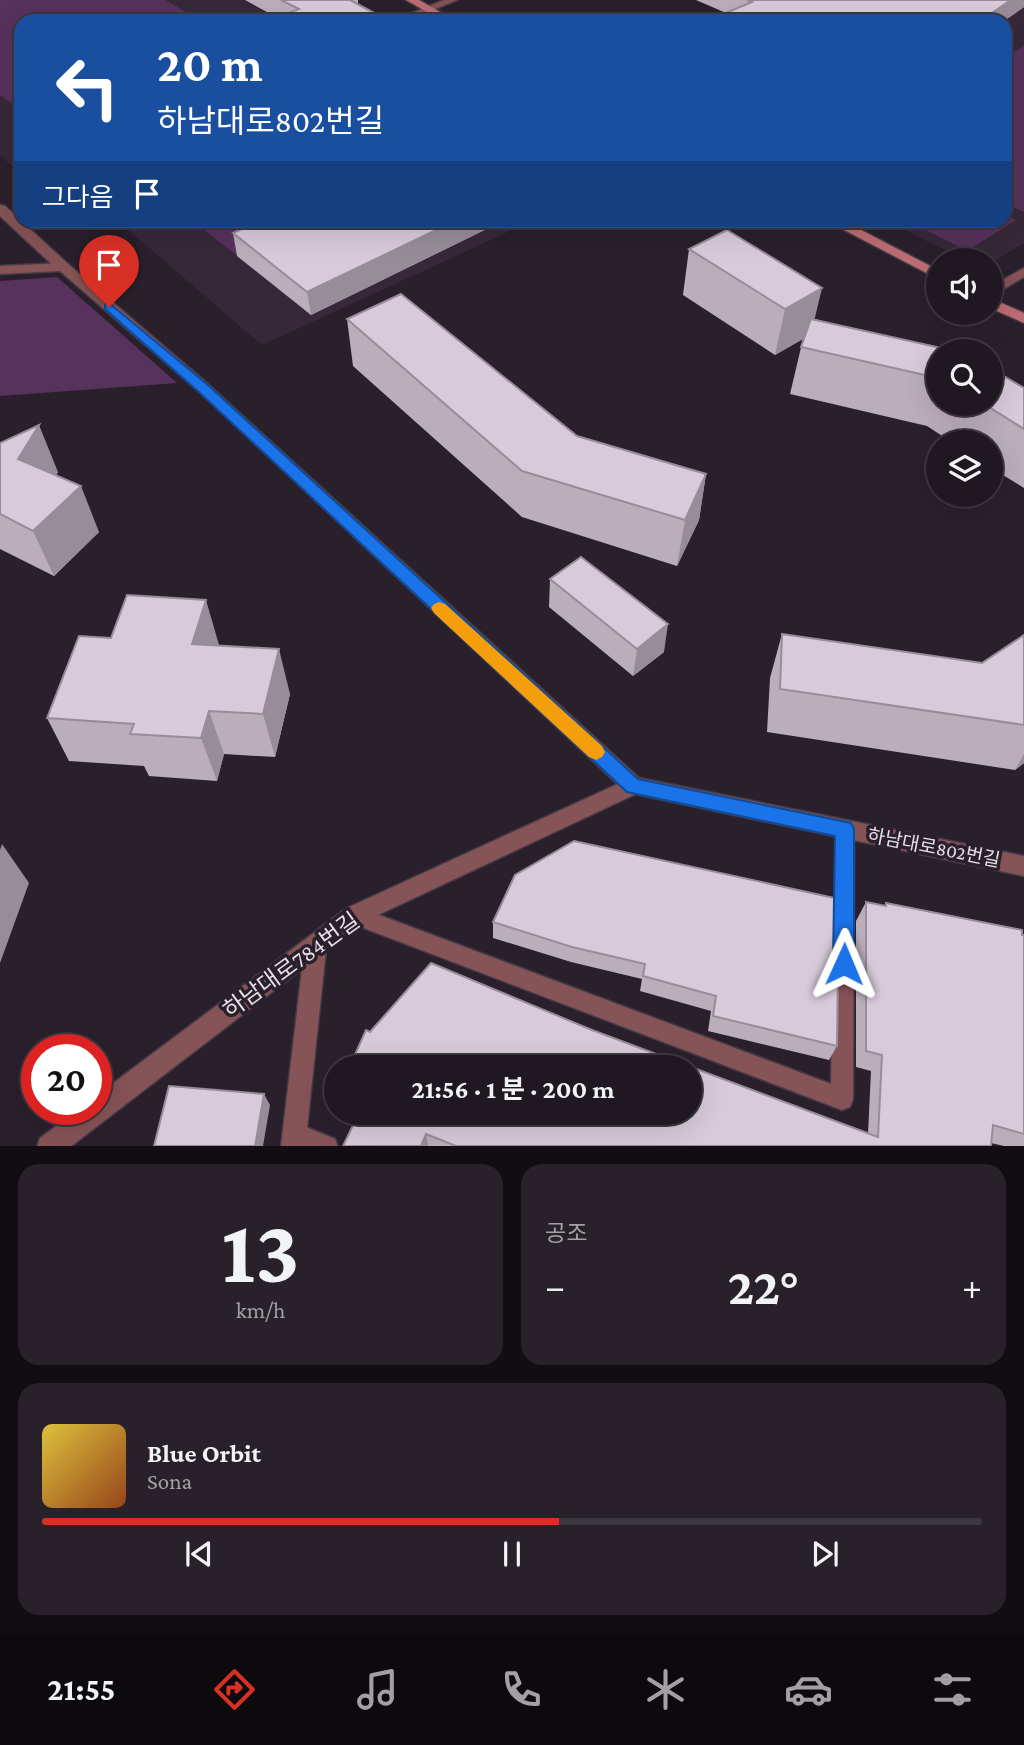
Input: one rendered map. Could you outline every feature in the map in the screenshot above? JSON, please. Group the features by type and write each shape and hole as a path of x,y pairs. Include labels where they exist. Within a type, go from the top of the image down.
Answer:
{"main road":[{"path":"411,0 437,14"},
{"path":"847,228 926,269"},
{"path":"1003,308 1024,319"}],"street":[{"path":"0,209 14,222"},
{"path":"21,228 205,389 633,786"},
{"path":"0,270 64,267"},
{"name":"하남대로802번길","path":"633,786 1024,866"},
{"name":"하남대로784번길","path":"49,1146 355,915 633,786"},
{"path":"294,1140 316,944"}],"lane":[{"path":"415,14 452,0"},
{"path":"1003,285 1024,272"},
{"path":"355,915 842,1099 845,829"},
{"path":"294,1140 327,1146"}],"shaded area":[{"path":"0,0 353,0 378,14 14,14 14,165 0,155"},
{"path":"0,0 165,0 190,14 14,14 14,105 0,95"},
{"path":"766,0 1024,0 1024,243 1003,256 1003,248 941,248 901,228 1012,228 1012,14 733,14"},
{"path":"1024,46 1024,212 1012,207 1012,53"},
{"path":"126,228 517,228 262,345"},
{"path":"202,228 295,228 235,254"},
{"path":"922,228 1003,228 972,248 961,248"},
{"path":"57,277 177,383 0,396 0,281"}],"building":[{"path":"281,0 350,0 376,14 286,14 299,9"},
{"path":"747,0 1011,0 990,14 723,14 752,2"},
{"path":"244,228 440,228 307,292 233,233"},
{"path":"727,230 822,288 785,309 689,249"},
{"path":"401,294 577,436 706,474 685,520 522,471 347,319"},
{"path":"811,319 926,345 926,375 801,347"},
{"path":"1003,376 1024,388 1024,429 1003,416"},
{"path":"39,425 18,459 81,486 33,531 0,514 0,443"},
{"path":"581,557 668,624 637,649 550,579"},
{"path":"127,595 206,600 192,644 279,649 263,714 209,711 201,738 130,734 134,724 47,718 79,636 111,638"},
{"path":"782,634 982,663 1024,635 1024,725 780,689"},
{"path":"574,841 839,899 837,1046 713,1016 716,996 643,976 645,964 572,947 493,922 515,875"},
{"path":"866,902 886,906 886,903 1022,930 1024,1134 993,1125 991,1146 456,1146 426,1134 421,1146 343,1146 353,1125 702,1125 702,1071 878,1137 882,1055 866,1051"},
{"path":"431,963 659,1055 355,1055 366,1030 370,1032"},
{"path":"169,1086 264,1094 255,1146 154,1146"}],"slow traffic":[{"path":"439,608 596,752"}],"route":[{"path":"109,307 205,389 302,482 633,786 845,829 844,964"}]}
